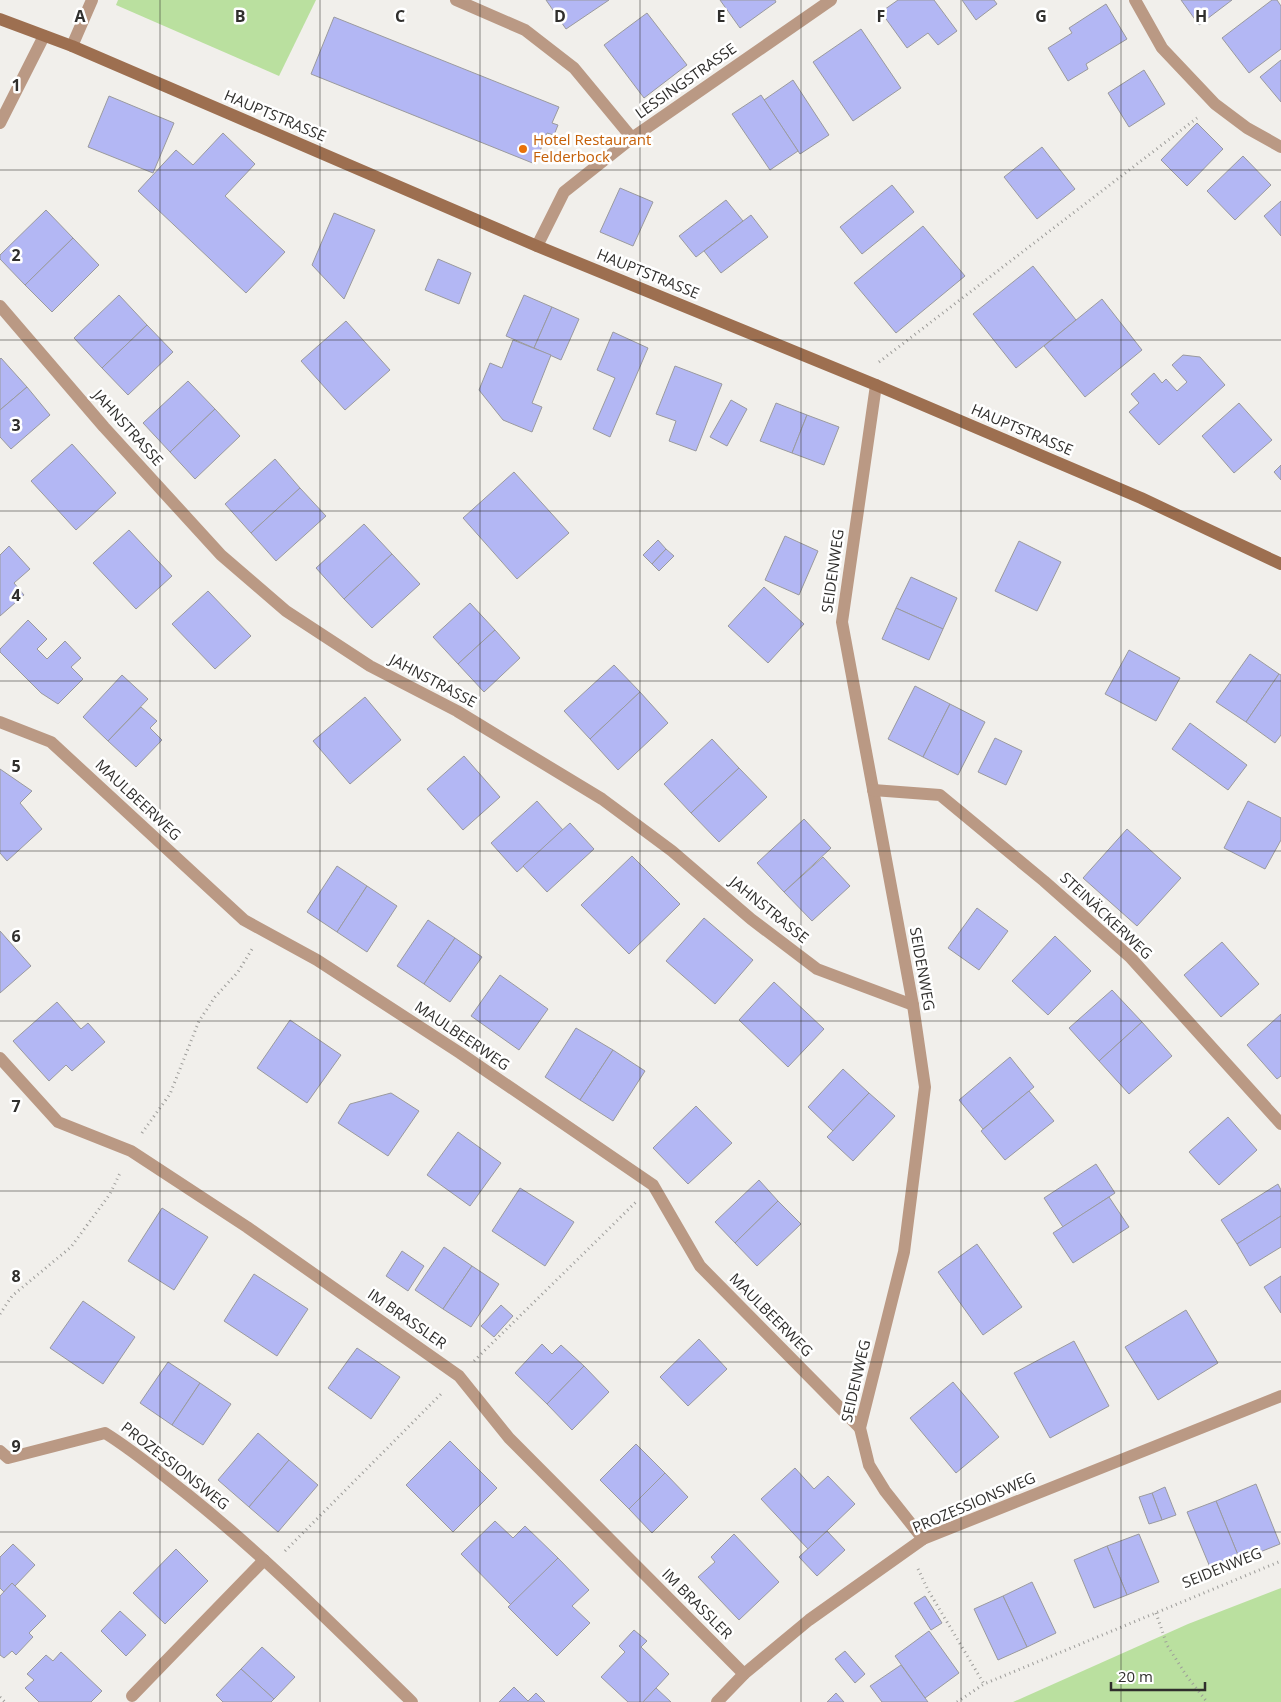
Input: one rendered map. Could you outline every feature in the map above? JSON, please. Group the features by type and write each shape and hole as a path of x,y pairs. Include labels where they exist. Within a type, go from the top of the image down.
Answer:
{"main road":[{"name":"HAUPTSTRASSE","path":"0,20 72,46 537,246 858,378 1141,498 1281,564"}],"street":[{"path":"72,46 92,0"},
{"path":"456,0 525,30 560,57 574,68 632,138"},
{"name":"LESSINGSTRASSE","path":"537,246 564,192 632,138 831,0"},
{"path":"1135,0 1162,48 1215,104 1247,128 1281,147"},
{"path":"0,123 44,36"},
{"name":"JAHNSTRASSE","path":"0,306 104,427 221,555 286,611 370,666 457,711 602,798 672,851 752,919 817,969 913,1006"},
{"name":"SEIDENWEG","path":"876,386 842,622 913,1006 925,1087 904,1252 860,1428 869,1465 885,1491 923,1539"},
{"name":"MAULBEERWEG","path":"0,722 51,742 244,920 317,960 460,1053 653,1185 700,1266 860,1428"},
{"name":"STEINÄCKERWEG","path":"873,790 940,795 1044,881 1130,957 1281,1124"},
{"name":"IM BRASSLER","path":"0,1058 58,1122 130,1151 248,1227 459,1376 509,1438 744,1674"},
{"name":"PROZESSIONSWEG","path":"717,1702 744,1674 809,1620 923,1539 1281,1396"},
{"name":"PROZESSIONSWEG","path":"0,1451 8,1458 105,1433 137,1454 221,1522 264,1560 412,1702"},
{"path":"132,1696 264,1560"}],"path":[{"path":"858,378 1215,104"},
{"path":"923,1539 918,1571 984,1684"},
{"name":"SEIDENWEG","path":"957,1702 984,1684 1281,1561"},
{"path":"1156,1613 1167,1645 1186,1675 1207,1702"},
{"path":"0,1697 5,1702"}],"green space":[{"path":"118,0 316,0 279,76 116,5"},
{"path":"1281,1588 1281,1702 1013,1702 1188,1624"}],"building":[{"path":"546,0 609,0 566,29"},
{"path":"720,0 775,0 776,2 740,28"},
{"path":"898,0 934,0 957,31 938,45 928,33 907,48 881,12"},
{"path":"962,0 994,0 997,4 976,20"},
{"path":"1181,0 1232,0 1199,25"},
{"path":"1272,0 1277,0 1281,6 1281,49 1249,73 1222,38"},
{"path":"1106,4 1127,39 1086,64 1088,69 1068,81 1048,48 1072,33 1069,28"},
{"path":"647,13 687,65 644,98 604,45"},
{"path":"334,17 559,107 552,123 558,125 554,135 547,133 535,164 311,74"},
{"path":"861,29 901,88 853,121 813,62"},
{"path":"1281,60 1281,102 1260,77"},
{"path":"1144,70 1165,104 1129,127 1108,93"},
{"path":"793,80 829,135 800,154 764,100"},
{"path":"761,95 798,151 770,170 732,114"},
{"path":"109,96 174,123 153,173 88,147"},
{"path":"1197,123 1223,149 1187,186 1161,160"},
{"path":"223,133 255,164 225,196 285,252 246,293 138,191 176,150 193,165"},
{"path":"1042,147 1075,189 1037,219 1004,177"},
{"path":"1243,156 1271,185 1235,220 1207,191"},
{"path":"892,185 914,212 862,254 840,227"},
{"path":"620,188 653,202 633,246 600,232"},
{"path":"726,200 743,221 696,257 679,236"},
{"path":"1281,201 1281,236 1264,216"},
{"path":"46,210 73,238 25,285 0,259 0,255"},
{"path":"334,213 375,230 344,299 312,265"},
{"path":"751,215 768,237 721,273 704,251"},
{"path":"923,226 965,276 896,333 854,283"},
{"path":"73,238 99,265 52,312 25,285"},
{"path":"438,259 471,273 459,304 425,290"},
{"path":"1033,266 1076,320 1016,368 973,314"},
{"path":"119,295 147,325 102,368 74,338"},
{"path":"524,295 552,307 534,348 506,336"},
{"path":"1102,299 1142,350 1085,397 1044,346"},
{"path":"552,307 579,319 561,360 534,348"},
{"path":"346,321 390,370 345,410 301,361"},
{"path":"147,325 173,352 128,395 102,368"},
{"path":"613,332 648,348 610,437 593,429 615,378 597,370"},
{"path":"513,340 551,355 532,403 542,407 532,432 503,420 479,390 490,363 502,368"},
{"path":"1183,355 1200,357 1225,385 1159,445 1129,412 1139,403 1131,394 1154,373 1162,383 1166,379 1177,391 1187,382 1172,365"},
{"path":"0,359 27,387 0,410"},
{"path":"675,366 722,384 696,451 669,441 676,421 656,414"},
{"path":"188,381 215,409 170,452 143,423"},
{"path":"27,387 50,415 11,449 0,437 0,410"},
{"path":"731,400 747,409 727,446 710,437"},
{"path":"776,403 807,415 792,453 760,441"},
{"path":"1239,403 1272,440 1234,473 1202,436"},
{"path":"215,409 240,436 195,479 170,452"},
{"path":"807,415 839,427 824,465 792,453"},
{"path":"72,444 116,493 76,530 31,481"},
{"path":"275,459 300,488 251,533 225,504"},
{"path":"1281,465 1281,480 1274,472"},
{"path":"514,472 569,533 517,579 463,518"},
{"path":"300,488 326,516 276,561 251,533"},
{"path":"364,524 392,554 344,599 316,568"},
{"path":"129,530 172,576 136,609 93,563"},
{"path":"785,536 818,551 799,595 765,580"},
{"path":"658,540 666,549 652,564 643,555"},
{"path":"1019,541 1061,562 1037,611 995,591"},
{"path":"9,546 30,569 14,583 24,595 0,616 0,555"},
{"path":"666,549 674,556 659,571 652,564"},
{"path":"392,554 420,584 372,628 344,599"},
{"path":"911,577 957,598 943,629 896,608"},
{"path":"764,587 804,624 768,663 728,626"},
{"path":"208,591 251,636 215,669 172,624"},
{"path":"470,603 495,630 458,664 433,637"},
{"path":"896,608 943,629 929,660 882,639"},
{"path":"28,620 47,639 37,649 47,659 65,641 81,658 71,667 83,679 58,704 41,693 0,652 0,649"},
{"path":"495,630 520,658 484,692 458,664"},
{"path":"1129,650 1180,678 1156,721 1105,694"},
{"path":"1250,654 1279,674 1246,722 1216,702"},
{"path":"614,665 640,692 590,739 564,711"},
{"path":"1279,674 1281,675 1281,735 1275,743 1246,722"},
{"path":"122,675 148,699 108,741 83,717"},
{"path":"915,686 950,704 923,757 888,739"},
{"path":"640,692 668,723 618,770 590,739"},
{"path":"365,697 401,740 350,784 313,741"},
{"path":"950,704 985,722 958,775 923,757"},
{"path":"141,707 157,721 150,728 162,740 136,767 108,741"},
{"path":"1190,723 1247,765 1228,790 1172,749"},
{"path":"995,738 1022,751 1006,785 978,772"},
{"path":"712,739 739,768 691,813 664,784"},
{"path":"464,756 500,797 463,830 427,789"},
{"path":"739,768 767,797 719,842 691,813"},
{"path":"0,769 32,791 20,803 42,829 7,861 0,853"},
{"path":"537,801 563,830 517,872 491,843"},
{"path":"1248,801 1281,818 1281,840 1265,869 1224,848"},
{"path":"804,819 831,848 784,892 757,863"},
{"path":"570,823 594,849 547,892 523,866"},
{"path":"1127,829 1181,878 1137,926 1083,878"},
{"path":"632,856 680,904 629,954 581,905"},
{"path":"823,857 850,886 812,921 784,892"},
{"path":"337,866 367,886 337,932 307,912"},
{"path":"367,886 397,906 367,952 337,932"},
{"path":"977,908 1008,931 979,970 948,948"},
{"path":"704,918 753,960 715,1004 666,961"},
{"path":"428,920 455,938 424,984 397,966"},
{"path":"0,931 31,966 0,993"},
{"path":"1055,936 1091,971 1048,1015 1012,981"},
{"path":"455,938 482,957 450,1002 424,984"},
{"path":"1222,942 1259,984 1221,1017 1184,975"},
{"path":"500,975 548,1009 519,1050 471,1016"},
{"path":"774,982 824,1029 788,1067 739,1020"},
{"path":"1112,990 1142,1022 1099,1061 1069,1028"},
{"path":"57,1002 81,1029 88,1023 105,1042 72,1071 66,1065 49,1081 13,1041"},
{"path":"1281,1014 1281,1076 1277,1079 1247,1045"},
{"path":"290,1020 341,1055 307,1103 257,1068"},
{"path":"1142,1022 1172,1056 1129,1094 1099,1061"},
{"path":"576,1028 613,1050 580,1100 545,1077"},
{"path":"613,1050 645,1071 613,1121 580,1100"},
{"path":"1010,1057 1034,1087 983,1129 959,1100"},
{"path":"843,1069 869,1093 833,1131 808,1107"},
{"path":"1029,1091 1054,1121 1005,1160 981,1131"},
{"path":"391,1093 419,1111 388,1156 338,1123 350,1104"},
{"path":"869,1093 895,1116 853,1161 827,1137"},
{"path":"696,1106 732,1143 688,1184 653,1148"},
{"path":"1228,1117 1257,1150 1219,1185 1189,1152"},
{"path":"458,1132 501,1163 470,1206 427,1175"},
{"path":"1096,1164 1115,1193 1063,1227 1044,1198"},
{"path":"759,1180 778,1201 735,1243 715,1222"},
{"path":"1278,1184 1281,1190 1281,1216 1237,1244 1221,1220"},
{"path":"520,1188 574,1222 545,1266 492,1231"},
{"path":"1109,1197 1129,1227 1073,1263 1053,1233"},
{"path":"778,1201 801,1224 757,1266 735,1243"},
{"path":"162,1208 208,1237 174,1290 128,1261"},
{"path":"1281,1216 1281,1247 1250,1266 1237,1244"},
{"path":"977,1244 1022,1307 983,1335 938,1272"},
{"path":"444,1247 472,1266 443,1309 415,1290"},
{"path":"402,1251 424,1266 408,1291 386,1276"},
{"path":"472,1266 499,1284 471,1327 443,1309"},
{"path":"254,1274 308,1309 277,1356 224,1321"},
{"path":"1281,1276 1281,1313 1264,1287"},
{"path":"83,1301 135,1337 103,1384 50,1348"},
{"path":"501,1305 513,1316 494,1337 481,1326"},
{"path":"1186,1310 1218,1363 1158,1400 1125,1347"},
{"path":"699,1339 727,1369 688,1406 660,1377"},
{"path":"1074,1341 1109,1406 1050,1438 1014,1373"},
{"path":"542,1344 552,1354 561,1345 584,1366 547,1404 515,1373"},
{"path":"357,1348 400,1377 371,1419 328,1388"},
{"path":"168,1362 200,1383 172,1425 140,1403"},
{"path":"584,1366 609,1392 572,1430 547,1404"},
{"path":"953,1382 999,1437 956,1473 910,1418"},
{"path":"200,1383 231,1404 203,1445 172,1425"},
{"path":"258,1433 289,1460 249,1507 218,1480"},
{"path":"450,1441 497,1488 453,1532 406,1485"},
{"path":"636,1444 665,1473 629,1509 600,1480"},
{"path":"289,1460 318,1485 278,1532 249,1507"},
{"path":"795,1468 814,1489 828,1476 855,1504 808,1549 761,1499"},
{"path":"665,1473 688,1497 652,1533 629,1509"},
{"path":"1256,1484 1280,1544 1240,1560 1216,1501"},
{"path":"1165,1487 1176,1515 1162,1520 1152,1493"},
{"path":"1152,1493 1162,1520 1149,1524 1139,1497"},
{"path":"1216,1501 1240,1560 1212,1572 1187,1512"},
{"path":"495,1521 513,1538 525,1526 558,1558 511,1605 461,1554"},
{"path":"827,1531 845,1550 817,1576 799,1557"},
{"path":"734,1534 779,1582 739,1620 698,1577 715,1562 711,1557"},
{"path":"1139,1534 1159,1582 1127,1595 1107,1546"},
{"path":"13,1544 35,1565 15,1586 12,1583 4,1592 0,1588 0,1557"},
{"path":"1107,1546 1127,1595 1094,1608 1074,1560"},
{"path":"176,1549 208,1581 165,1624 133,1593"},
{"path":"558,1558 589,1590 572,1606 590,1623 557,1656 508,1607"},
{"path":"1032,1582 1056,1633 1027,1647 1003,1596"},
{"path":"12,1583 46,1616 29,1633 33,1637 16,1655 12,1651 4,1658 0,1655 0,1596"},
{"path":"925,1596 942,1623 931,1630 914,1603"},
{"path":"1003,1596 1027,1647 998,1660 974,1609"},
{"path":"120,1611 146,1635 126,1656 101,1631"},
{"path":"634,1630 647,1641 641,1647 669,1674 643,1702 628,1702 601,1677 625,1652 619,1646"},
{"path":"929,1631 959,1673 925,1698 895,1656"},
{"path":"262,1647 295,1677 274,1699 241,1669"},
{"path":"845,1651 865,1674 855,1683 835,1659"},
{"path":"61,1652 102,1691 91,1702 39,1702 25,1688 34,1680 27,1674 46,1655 53,1661"},
{"path":"901,1665 928,1702 882,1702 870,1686"},
{"path":"241,1669 274,1699 271,1702 223,1702 216,1695"},
{"path":"514,1687 528,1701 536,1693 545,1702 499,1702"},
{"path":"656,1688 671,1702 643,1702"},
{"path":"836,1693 844,1702 827,1702"}],"place":[{"name":"Hotel Restaurant Felderbock","path":"523,149"}]}
